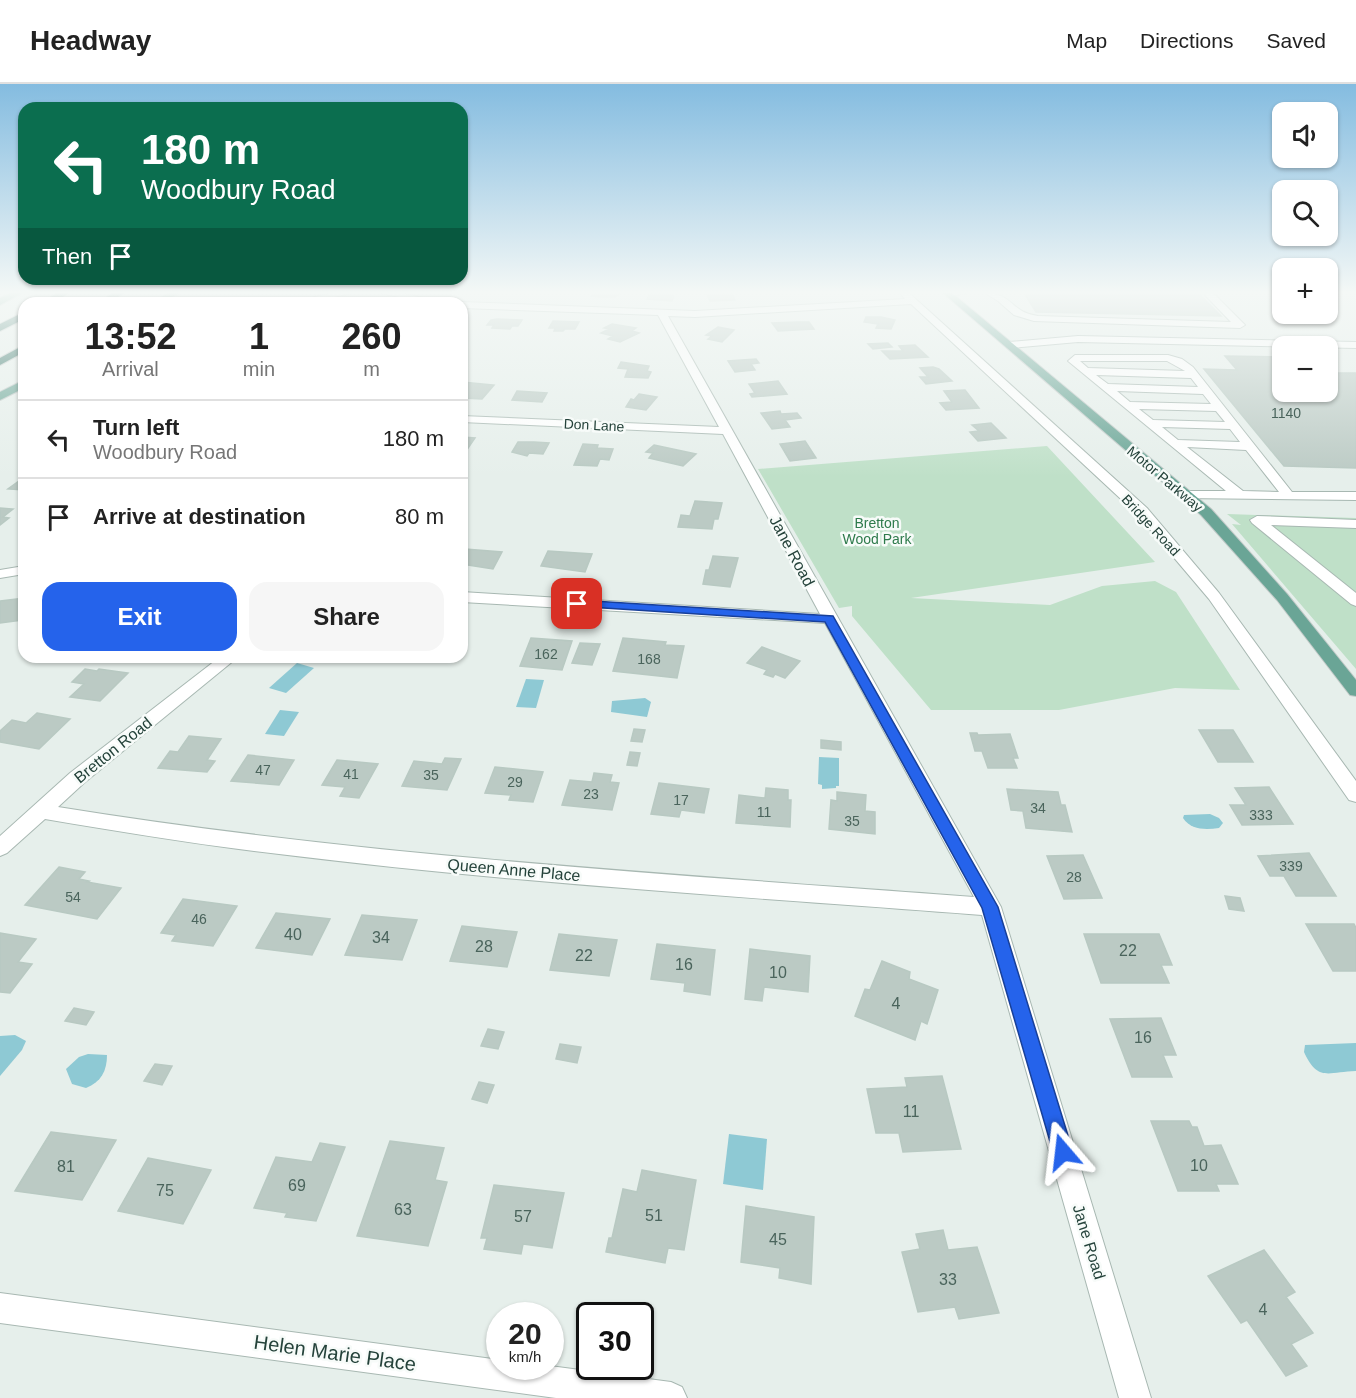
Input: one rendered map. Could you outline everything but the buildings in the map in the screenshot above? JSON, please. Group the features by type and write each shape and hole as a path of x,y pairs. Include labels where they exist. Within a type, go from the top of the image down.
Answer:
{"highway":[{"path":"0,362 13,354"}],"main road":[{"name":"Motor Parkway","path":"1020,354 1206,512 1282,597 1356,691"},
{"path":"0,397 18,386"}],"street":[{"name":"Jane Road","path":"684,354 990,907 1136,1398"},
{"name":"Bridge Road","path":"971,354 1142,511 1214,596 1356,795"},
{"path":"1239,495 1073,361 1075,358 1178,360 1194,375 1288,495"},
{"path":"1085,371 1194,375"},
{"path":"1105,387 1206,391"},
{"path":"1127,405 1220,408"},
{"name":"Don Lane","path":"468,419 726,431"},
{"path":"1150,423 1234,426"},
{"path":"1174,443 1249,446"},
{"path":"1185,495 1356,496"},
{"path":"1356,524 1257,520 1356,601"},
{"path":"0,574 18,571"},
{"path":"468,597 829,619"},
{"name":"Bretton Road","path":"0,848 122,741 222,663"},
{"name":"Queen Anne Place","path":"41,811 244,844 453,865 990,907"},
{"name":"Helen Marie Place","path":"0,1308 671,1398"}],"green space":[{"name":"Bretton Wood Park","path":"1047,446 1155,562 911,598 1050,605 1102,586 1155,581 1176,592 1240,690 1175,688 1059,710 931,710 852,616 852,606 839,608 758,469"},
{"path":"1227,514 1356,518 1356,669 1232,524 1241,525"}],"water":[{"path":"297,663 314,668 286,693 269,688"},
{"path":"526,679 544,680 536,708 516,707"},
{"path":"645,698 651,702 647,717 611,712 612,701"},
{"path":"280,710 299,712 284,736 265,734"},
{"path":"819,757 839,758 839,786 836,788 822,789 822,785 818,784"},
{"path":"1210,814 1219,818 1223,823 1219,828 1199,828 1190,825 1183,818 1184,815"},
{"path":"15,1035 26,1041 22,1050 0,1076 0,1036"},
{"path":"1356,1043 1356,1071 1324,1073 1314,1068 1304,1052 1305,1045"},
{"path":"88,1054 107,1055 107,1061 99,1079 86,1088 72,1084 66,1069 79,1057"},
{"path":"729,1134 767,1139 763,1190 723,1184"}],"route":[{"path":"577,604 829,619 990,907 1063,1152"}]}
